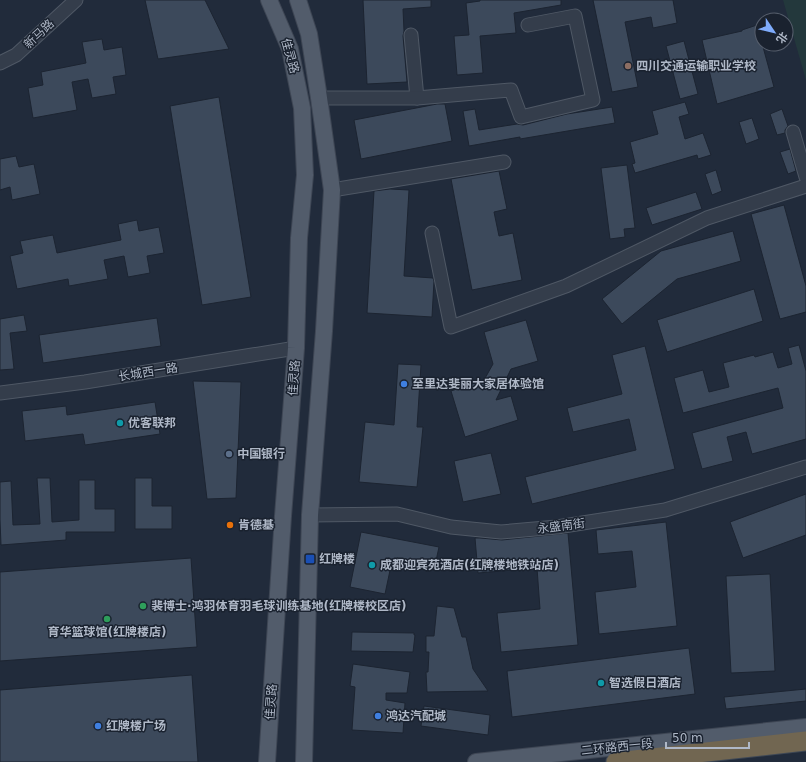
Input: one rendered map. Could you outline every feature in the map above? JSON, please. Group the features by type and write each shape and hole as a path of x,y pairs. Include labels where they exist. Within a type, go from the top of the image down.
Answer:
{"highway":[{"path":"616,762 806,741"}],"main road":[{"name":"佳灵路","path":"267,762 283,516 296,348 299,238 305,175 302,108 290,49 268,0"},
{"name":"佳灵路","path":"298,0 309,34 320,98 332,190 324,331 310,515 304,762"},
{"name":"二环路西一段","path":"476,762 806,727"}],"street":[{"name":"新马路","path":"0,63 16,55 76,0"},
{"path":"320,98 417,98 511,90 521,116 593,100 575,16 528,25"},
{"path":"411,35 417,98"},
{"path":"793,132 806,177"},
{"path":"332,190 504,162"},
{"path":"432,233 451,327 566,286 707,218 806,186"},
{"name":"长城西一路","path":"0,393 85,382 296,348"},
{"name":"永盛南街","path":"310,515 396,514 451,527 501,532 557,527 665,510 806,467"}],"green space":[{"path":"783,0 806,0 806,80 794,38 794,12 786,12"}],"building":[{"path":"145,0 205,0 229,49 158,59"},
{"path":"363,0 431,0 431,7 403,9 403,36 407,82 367,84"},
{"path":"480,0 561,0 561,5 514,13 516,33 480,36 483,73 457,75 454,36 469,35 466,3"},
{"path":"593,0 673,0 677,23 653,28 651,17 625,22 638,87 612,92"},
{"path":"754,26 754,52 764,52 774,87 717,104 702,40"},
{"path":"102,39 104,50 122,47 126,75 113,77 116,94 92,98 88,79 72,82 77,110 33,118 28,88 43,85 41,72 86,63 82,42"},
{"path":"684,41 698,94 680,99 666,46"},
{"path":"219,97 251,297 202,305 170,106"},
{"path":"685,102 689,114 679,117 685,139 703,133 711,155 698,159 697,155 635,173 632,164 635,163 630,142 658,134 652,111"},
{"path":"437,104 445,104 452,141 361,159 354,120"},
{"path":"612,107 615,123 469,146 463,111 475,109 479,130 517,124 523,125 567,114"},
{"path":"782,109 788,126 785,133 777,135 770,114"},
{"path":"752,118 759,139 746,144 739,122"},
{"path":"790,149 796,171 788,174 780,152"},
{"path":"16,156 19,167 34,164 40,194 12,200 10,187 0,190 0,159"},
{"path":"627,165 635,228 624,229 625,237 610,239 601,168"},
{"path":"716,170 722,191 712,195 705,174"},
{"path":"499,171 507,209 494,212 499,236 513,233 522,280 472,290 451,179"},
{"path":"390,189 409,190 404,276 433,278 432,317 367,313 374,191"},
{"path":"696,192 702,209 652,225 646,208"},
{"path":"784,205 806,286 806,312 780,319 751,214"},
{"path":"137,220 139,231 159,227 164,253 147,256 150,273 128,277 124,256 104,260 108,279 69,286 68,279 17,289 10,256 23,253 20,241 53,235 57,253 121,240 118,224"},
{"path":"733,231 741,261 677,279 622,324 602,299 661,251"},
{"path":"754,289 763,321 667,352 657,320"},
{"path":"24,315 27,331 10,333 14,369 0,370 0,319"},
{"path":"157,318 161,346 43,363 39,335"},
{"path":"526,320 538,361 511,369 496,400 511,396 518,420 465,437 451,391 484,380 493,364 484,332"},
{"path":"799,345 806,371 806,439 752,454 746,432 727,437 733,461 702,469 692,433 783,408 778,388 683,413 674,378 703,370 709,392 729,387 723,363 773,352 778,368 792,364 788,348"},
{"path":"645,346 675,469 532,504 525,477 636,450 629,419 573,432 567,408 622,394 612,355"},
{"path":"398,364 421,365 417,427 423,427 417,487 359,482 365,422 394,425"},
{"path":"193,381 241,382 236,498 207,499"},
{"name":"优客联邦","path":"155,402 160,434 85,445 83,434 25,441 22,411 66,406 67,415"},
{"path":"491,453 501,494 463,502 454,461"},
{"path":"37,478 50,478 52,522 79,520 79,480 95,480 95,509 115,509 115,532 66,532 66,540 1,545 0,482 11,481 13,525 40,524"},
{"path":"135,478 152,478 152,506 172,506 172,529 135,529"},
{"path":"806,494 806,535 743,558 730,522"},
{"path":"666,522 677,626 599,634 595,592 636,587 632,551 598,554 596,530"},
{"name":"成都迎宾苑酒店(红牌楼地铁站店)","path":"361,532 439,547 434,570 392,561 385,594 350,587"},
{"path":"568,533 578,645 501,652 497,613 540,609 537,568 478,573 475,538 502,540"},
{"path":"191,558 197,647 0,661 0,572"},
{"path":"770,574 775,671 731,673 726,576"},
{"path":"437,606 454,608 462,637 466,637 473,669 488,691 427,692 426,672 428,672 429,652 426,652 426,636 434,636"},
{"path":"352,632 414,633 413,652 351,651"},
{"name":"智选假日酒店","path":"689,648 695,694 512,717 507,671"},
{"path":"353,664 410,672 407,693 386,693 386,700 405,703 403,733 352,730 355,687 350,686"},
{"name":"红牌楼广场","path":"192,675 198,762 0,762 0,690"},
{"path":"806,689 806,701 726,709 724,697"},
{"path":"424,706 490,715 488,735 421,726"}],"place":[{"name":"四川交通运输职业学校","path":"628,66"},
{"name":"至里达斐丽大家居体验馆","path":"404,384"},
{"name":"优客联邦","path":"120,423"},
{"name":"中国银行","path":"229,454"},
{"name":"肯德基","path":"230,525"},
{"name":"红牌楼","path":"310,559"},
{"name":"成都迎宾苑酒店(红牌楼地铁站店)","path":"372,565"},
{"name":"裴博士·鸿羽体育羽毛球训练基地(红牌楼校区店)","path":"143,606"},
{"name":"育华篮球馆(红牌楼店)","path":"107,619"},
{"name":"智选假日酒店","path":"601,683"},
{"name":"鸿达汽配城","path":"378,716"},
{"name":"红牌楼广场","path":"98,726"}]}
